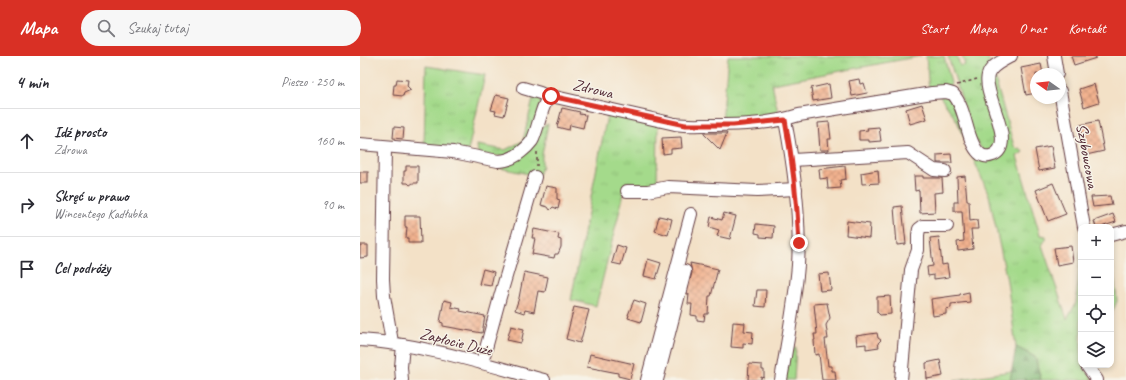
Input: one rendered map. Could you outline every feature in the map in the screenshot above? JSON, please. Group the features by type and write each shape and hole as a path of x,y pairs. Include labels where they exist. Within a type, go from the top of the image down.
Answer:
{"street":[{"path":"987,77 992,68 1011,56"},
{"path":"1054,56 1056,68"},
{"name":"Zdrowa","path":"360,144 453,152 498,161 506,161 519,154 531,142 545,101 548,97 554,96 685,125 733,125 785,120 799,115 907,96 932,93 949,93 953,94 960,104 976,150 983,156 989,157 996,154 1002,141 999,124 988,88 987,77"},
{"path":"523,88 548,97"},
{"name":"Szybowcowa","path":"1062,104 1083,224"},
{"path":"781,380 798,266 799,243 793,160 785,120"},
{"path":"385,147 384,296 398,343 402,380"},
{"path":"793,160 908,153 930,168 937,171 945,171"},
{"path":"482,363 535,177"},
{"path":"627,191 648,191 668,187 757,191 796,189"},
{"path":"647,380 691,214"},
{"path":"901,380 911,270 918,250 919,229 924,226 947,226"},
{"path":"1114,233 1126,230"},
{"path":"657,380 689,253"},
{"name":"Zapłocie Duże","path":"360,340 398,343 482,363 544,380"},
{"path":"1088,368 1097,380"}],"path":[{"path":"954,86 987,77"},
{"path":"531,142 535,146 538,156 538,165 535,177"}],"green space":[{"path":"728,56 921,56 772,84 779,117 722,123"},
{"path":"926,56 944,56 951,83 948,89 929,91"},
{"path":"948,56 957,56 960,66 965,65 962,56 988,56 999,146 985,154 973,136"},
{"path":"426,66 485,75 468,151 424,146"},
{"path":"994,75 1014,146 1017,149 1020,148 1023,152 1017,156 1040,235 1046,236 1046,239 1042,245 1067,319 1076,303 1078,280 1078,368 1085,368 1093,380 1041,380 1035,357 1016,347 1007,281 989,195 957,121 939,95 953,99 975,152 1000,152 989,88"},
{"path":"534,95 539,97 541,102 531,136 508,157 478,154 477,145 505,150 523,141"},
{"path":"608,110 658,122 657,184 625,189 596,306 571,300"},
{"path":"548,124 542,155 542,167 538,176 457,159 502,164 541,127"},
{"path":"1114,274 1117,301 1114,308"},
{"path":"796,347 794,380 784,380 789,350"},
{"path":"1016,347 1035,357 1041,380 1010,380"},
{"path":"1012,371 1010,380 954,380"}],"building":[{"path":"1071,56 1096,56 1096,58 1074,65"},
{"path":"1041,64 1042,68 1030,68 1030,94 1026,95 1021,68"},
{"path":"397,79 408,80 407,86 411,90 404,93 403,96 393,95 394,85 396,85"},
{"path":"859,79 860,84 864,83 867,93 852,96 849,81"},
{"path":"829,84 831,98 813,101 811,88"},
{"path":"1094,84 1099,102 1084,107 1079,89"},
{"path":"496,95 509,98 504,116 495,114 496,111 491,110"},
{"path":"922,104 927,119 910,124 906,109"},
{"path":"562,108 586,115 583,128 570,125 569,130 557,127"},
{"path":"1098,121 1104,151 1086,155 1080,125"},
{"path":"829,122 831,139 828,139 829,150 820,150 818,123"},
{"path":"394,127 404,128 403,139 393,138"},
{"path":"879,127 881,141 869,142 869,140 859,140 859,131 868,130 867,128"},
{"path":"703,133 727,133 720,150"},
{"path":"681,137 682,148 671,149 671,153 663,154 662,138"},
{"path":"1051,146 1055,168 1039,171 1035,149"},
{"path":"951,154 952,163 937,163 937,155"},
{"path":"406,166 418,166 418,183 413,183 410,185 408,183 404,183 404,171 406,171"},
{"path":"845,166 846,179 840,180 841,188 828,189 827,178 820,179 819,169"},
{"path":"878,170 879,183 862,184 861,173"},
{"path":"360,172 368,172 368,183 360,183"},
{"path":"914,176 923,176 923,178 942,178 943,192 934,193 935,212 920,213 919,190 915,191"},
{"path":"965,176 967,201 969,201 970,221 977,220 978,229 971,229 973,249 958,251 957,242 964,241 962,211 954,211 954,202 958,202 957,177"},
{"path":"1053,183 1066,214 1048,221 1036,190"},
{"path":"546,186 557,188 557,199 560,200 558,209 553,207 550,210 548,207 541,205"},
{"path":"1110,196 1112,205 1093,207 1091,197"},
{"path":"902,206 906,244 897,245 894,207"},
{"path":"724,213 736,216 730,239 717,236 719,230 709,227 711,217 722,220"},
{"path":"1113,214 1116,222 1110,224 1095,224 1094,221"},
{"path":"405,216 420,216 421,243 408,243 408,238 406,238 407,227 405,227"},
{"path":"659,216 672,219 668,235 655,231"},
{"path":"847,221 870,224 869,238 846,235"},
{"path":"756,224 774,226 773,238 760,237 760,234 755,233"},
{"path":"534,229 559,234 558,239 561,240 561,247 558,254 555,254 554,258 532,254 535,238 532,238"},
{"path":"939,237 942,265 947,264 949,277 934,279 934,275 928,276 927,267 933,266 930,238"},
{"path":"360,245 368,245 368,257 360,258"},
{"path":"617,245 626,248 621,265 612,263"},
{"path":"1071,246 1073,262 1057,265 1054,248"},
{"path":"648,259 661,263 656,279 644,276"},
{"path":"690,263 718,269 711,296 709,296 708,314 705,314 704,321 697,320 697,316 691,315 692,304 688,304 689,294 687,294 692,272"},
{"path":"483,269 494,272 491,286 479,284"},
{"path":"524,272 548,277 545,292 538,291 534,312 525,310 524,313 515,310"},
{"path":"829,273 831,290 820,291 818,274"},
{"path":"757,290 766,290 765,307 755,306"},
{"path":"969,292 970,302 951,304 951,308 946,309 946,314 933,316 931,299 960,295"},
{"path":"890,296 891,314 880,315 877,312 877,297"},
{"path":"444,300 452,302 451,307 461,309 460,311 485,316 482,333 443,326 443,323 440,322"},
{"path":"634,300 646,304 641,322 628,318"},
{"path":"827,303 830,318 826,325 828,339 825,339 828,366 832,366 832,371 835,371 836,380 822,380 819,354 815,355 814,334 817,334 814,304"},
{"path":"574,307 589,310 580,343 566,339"},
{"path":"733,322 745,323 744,331 753,332 752,344 743,343 743,348 731,347"},
{"path":"511,326 524,329 521,343 507,340"},
{"path":"877,333 878,338 881,340 878,343 879,347 866,349 866,344 857,345 856,336"},
{"path":"590,354 634,364 630,379 618,376 618,373 587,367"},
{"path":"940,360 943,376 927,379 926,363"},
{"path":"749,364 762,365 762,370 764,370 764,378 761,377 761,380 748,380"}],"route":[{"path":"551,96 675,124 733,125 785,120 793,160 799,243"}]}
